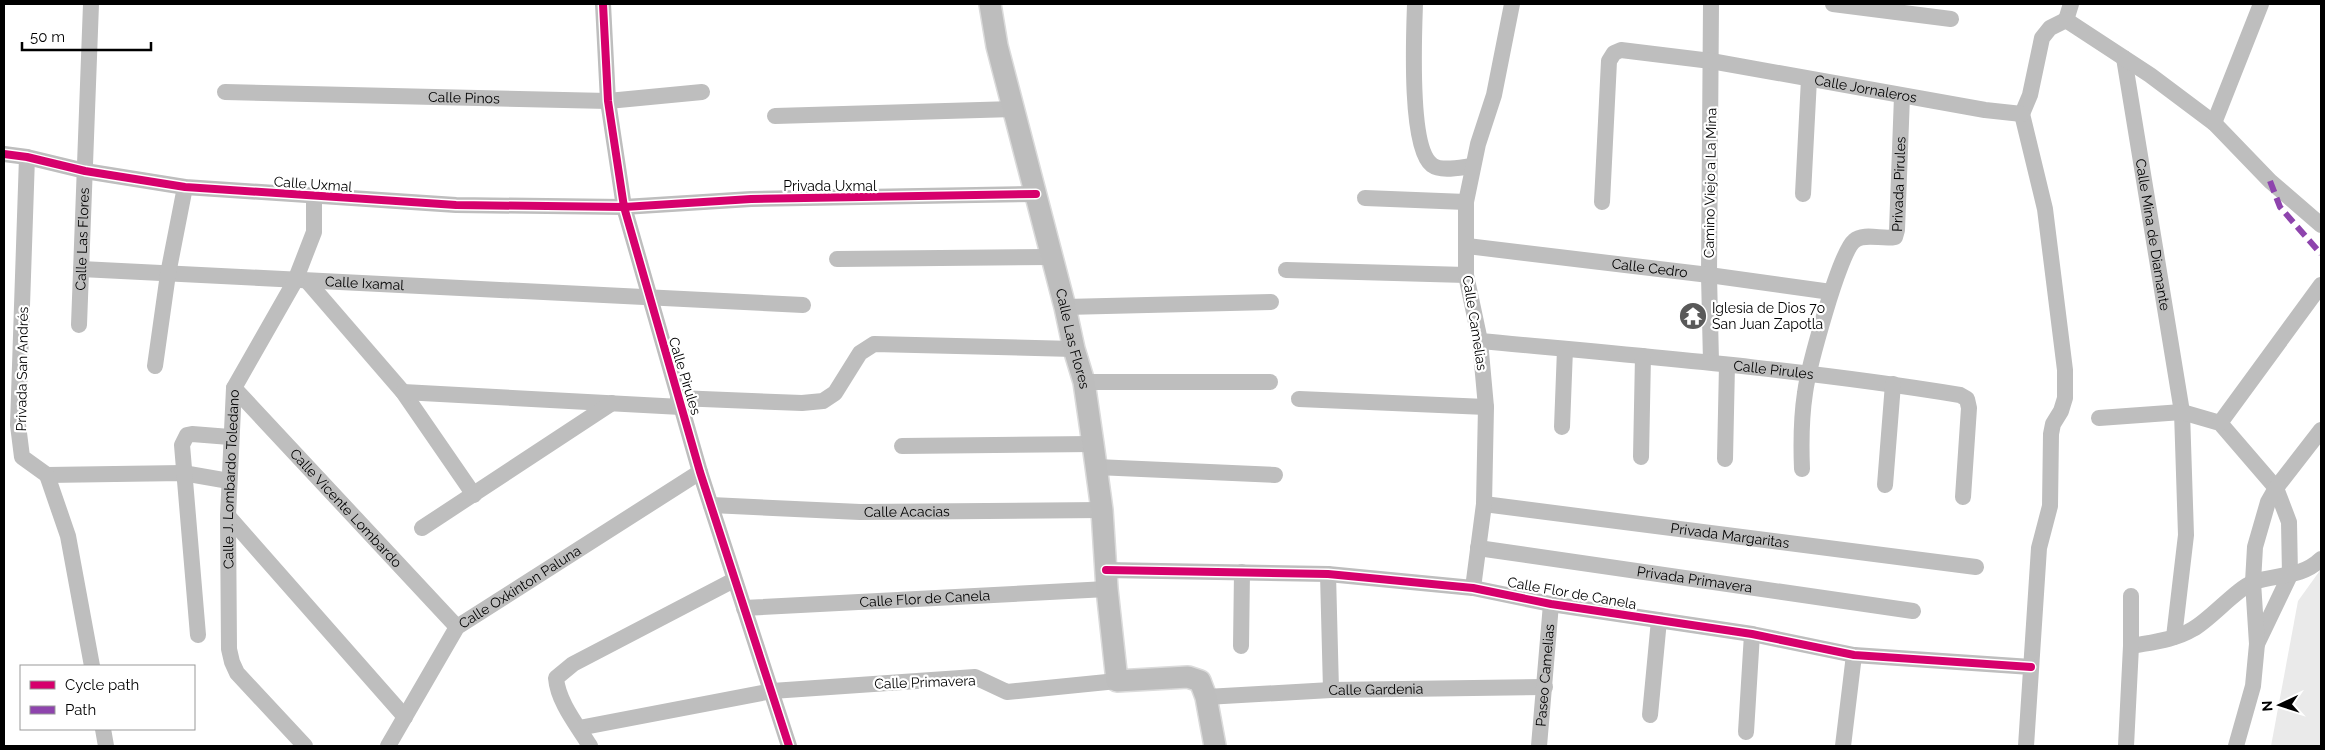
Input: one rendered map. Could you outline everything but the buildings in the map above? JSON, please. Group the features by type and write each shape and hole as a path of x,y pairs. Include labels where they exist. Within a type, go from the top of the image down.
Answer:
{"main road":[{"name":"Calle Las Flores","path":"990,4 998,46 1074,349 1084,382 1102,510 1106,580 1117,681"},
{"name":"Calle Primavera","path":"1117,681 1194,678 1200,680 1206,697"},
{"path":"1206,697 1215,746"}],"street":[{"name":"Calle Las Flores","path":"79,325 91,4"},
{"name":"Calle Pirules","path":"603,4 608,101 624,207 648,299 700,472 789,746"},
{"path":"1415,4 1414,81 1422,150 1428,162 1434,167 1473,166"},
{"name":"Calle Camelias","path":"1474,588 1484,504 1486,407 1480,342 1466,275 1466,202 1478,144 1494,95 1512,4"},
{"name":"Camino Viejo a La Mina","path":"1711,4 1709,275 1719,364 1725,459"},
{"path":"1833,4 1951,19"},
{"path":"2026,746 2039,548 2050,506 2050,434 2065,398 2066,370 2045,209 2022,114 2030,95 2042,38 2050,28 2066,20 2071,4"},
{"path":"2214,123 2261,4"},
{"path":"2066,20 2124,58 2214,123 2270,181 2320,217"},
{"name":"Calle Jornaleros","path":"1602,202 1610,61 1614,53 1621,50 1630,49 1711,61 1902,96 1985,110 2022,114"},
{"name":"Calle Mina de Diamante","path":"2124,58 2182,412 2186,535 2174,637"},
{"path":"1803,194 1809,79"},
{"name":"Calle Pinos","path":"225,92 608,101 702,92"},
{"name":"Privada Pirules","path":"1802,470 1801,425 1809,374 1831,292 1849,246 1855,239 1867,237 1888,239 1895,237 1897,230 1902,96"},
{"path":"775,116 1014,110"},
{"name":"Calle Uxmal","path":"4,154 27,157 85,171 186,187 456,205 624,207"},
{"name":"Privada San Andrés","path":"27,157 18,425 22,457 47,475"},
{"path":"155,366 168,274 186,187"},
{"name":"Privada Uxmal","path":"624,207 751,199 1036,194"},
{"name":"Calle J. Lombardo Toledano","path":"305,746 238,673 232,662 230,649 228,516 230,437 234,388 302,281 314,232 314,197"},
{"path":"1365,198 1466,202"},
{"name":"Calle Cedro","path":"1467,246 1709,275 1831,292"},
{"path":"837,259 1052,257"},
{"name":"Calle Ixamal","path":"81,269 648,299 803,305"},
{"path":"1286,270 1466,275"},
{"path":"302,281 403,392 474,495"},
{"path":"2220,424 2321,285"},
{"path":"1065,307 1271,302"},
{"name":"Calle Pirules","path":"1480,342 1719,364 1893,384 1960,395 1967,399 1969,408 1963,497"},
{"path":"403,392 612,403 802,403 823,401 835,393 860,353 874,344 1074,349"},
{"path":"1562,427 1565,349"},
{"path":"1641,457 1643,356"},
{"path":"1084,382 1270,382"},
{"path":"1885,484 1893,384"},
{"name":"Calle Vicente Lombardo","path":"234,388 457,627"},
{"path":"1298,399 1486,407"},
{"path":"422,528 612,403"},
{"path":"2099,418 2182,412 2220,424 2276,488 2289,522 2290,576 2257,644"},
{"path":"2236,746 2253,686 2257,644 2253,582 2255,547 2268,502 2276,488 2321,430"},
{"path":"198,635 182,445 187,436 230,437"},
{"path":"902,446 1093,444"},
{"path":"1096,467 1275,475"},
{"name":"Calle Oxkinton Paluna","path":"388,746 457,627 700,472"},
{"path":"92,665 68,536 47,475 183,473 229,480"},
{"name":"Privada Margaritas","path":"1484,504 1976,567"},
{"name":"Calle Acacias","path":"711,505 860,512 1102,510"},
{"path":"228,516 404,717"},
{"name":"Privada Primavera","path":"1478,548 1912,611"},
{"path":"2131,646 2174,637 2194,629 2253,582 2290,576 2311,568 2321,559"},
{"path":"1241,646 1242,572"},
{"name":"Calle Flor de Canela","path":"744,608 1106,580 1242,572 1328,574 1474,588 1550,604 1752,634 1854,655 2031,667"},
{"path":"1328,574 1331,690"},
{"path":"590,746 557,689 556,678 573,664 734,580"},
{"path":"2126,746 2131,646 2131,596"},
{"name":"Paseo Camelias","path":"1539,746 1550,604"},
{"path":"1650,716 1659,620"},
{"path":"1746,732 1752,634"},
{"path":"1843,746 1854,655"},
{"name":"Calle Primavera","path":"579,728 772,691 978,677 1007,692 1117,681"},
{"name":"Calle Gardenia","path":"1206,697 1331,690 1545,687"},
{"path":"103,730 106,746"}],"shaded area":[{"path":"2321,569 2321,746 2271,746 2298,601"}],"marked path":[{"path":"2270,181 2280,207 2321,254"}],"cycle path":[{"path":"603,4 608,101 624,207 700,472 789,746"},
{"path":"4,154 27,157 85,171 185,187 456,205 624,207 751,199 1036,194"},
{"path":"1106,570 1328,574 1473,588 1551,604 1752,634 1854,655 2031,667"}],"place":[{"name":"Iglesia de Dios 7o San Juan Zapotla","path":"1693,316"}]}
